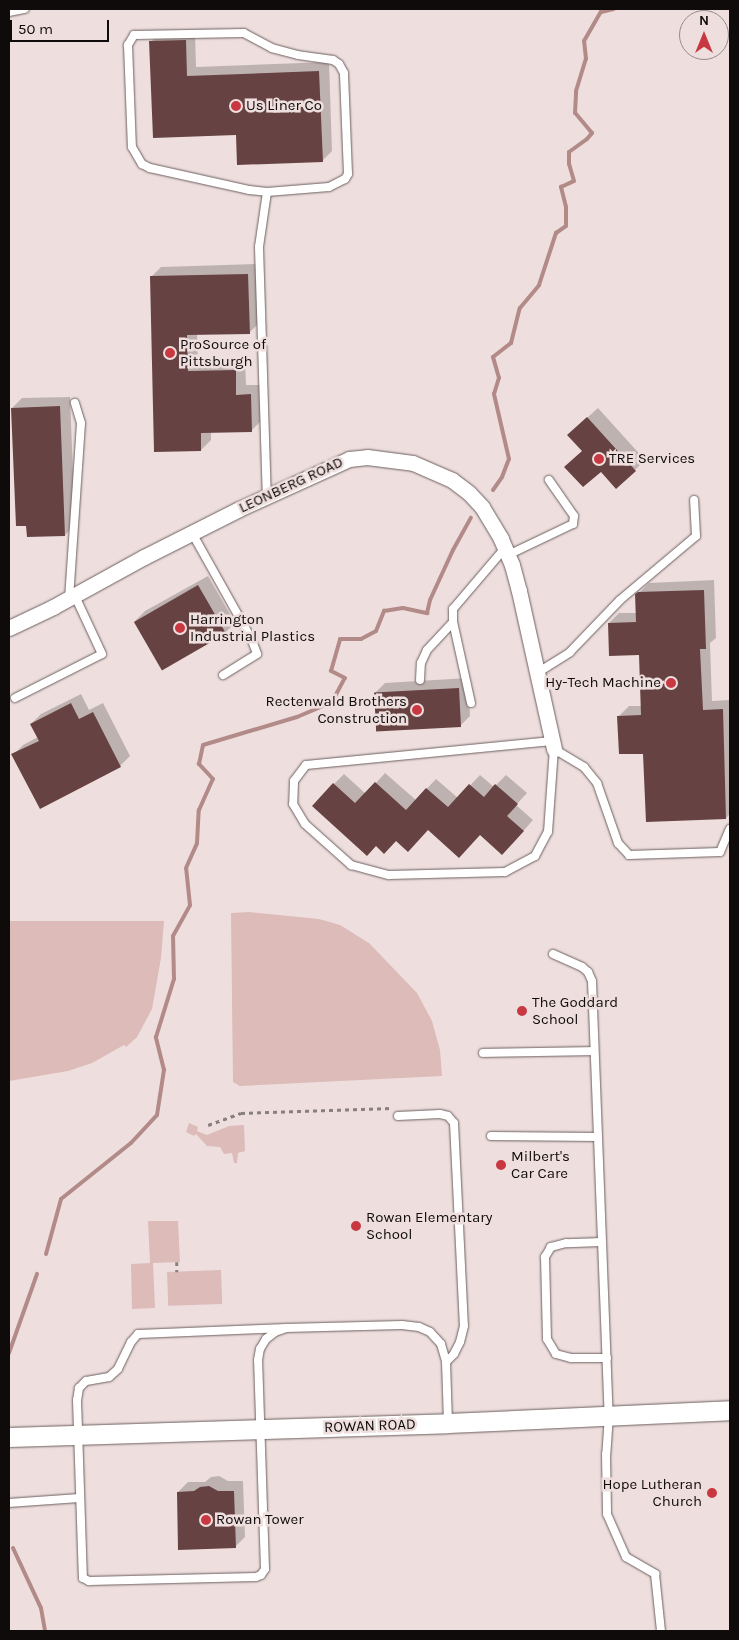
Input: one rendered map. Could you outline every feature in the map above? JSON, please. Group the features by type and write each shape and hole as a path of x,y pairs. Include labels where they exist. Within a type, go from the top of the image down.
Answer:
{"street":[{"name":"LEONBERG ROAD","path":"9,628 72,597 192,533 349,458 375,457 413,463 452,480 469,493 482,507 506,551 519,591 553,745"},
{"name":"ROWAN ROAD","path":"9,1437 448,1423 730,1410"}],"lane":[{"path":"9,12 25,9"},
{"path":"244,33 272,48 298,55 334,60 339,64 344,73 348,174 346,179 329,187 267,192 248,190 159,170 142,164 132,147 128,45 134,35 244,33"},
{"path":"267,192 259,247 267,496"},
{"path":"15,698 102,654 72,597 81,423 75,403"},
{"path":"471,704 453,622 453,609 506,551 573,524 574,516 549,480"},
{"path":"537,673 570,652 620,600 696,536 694,500"},
{"path":"192,533 251,638 257,654 223,675"},
{"path":"420,680 421,662 427,650 453,622"},
{"path":"553,745 548,832 535,856 504,872 389,876 351,865 305,824 293,804 294,781 306,765 553,745 584,767 597,783 618,843 629,855 720,852 730,829"},
{"path":"553,954 588,972 592,981 609,1415 606,1454 607,1514 626,1557 654,1574 661,1631"},
{"path":"482,1053 594,1051"},
{"path":"398,1116 440,1114 448,1116 454,1122 464,1326 460,1342 454,1354 446,1362"},
{"path":"490,1136 598,1137"},
{"path":"602,1242 566,1243 551,1247 545,1257 547,1339 556,1354 571,1358 607,1358"},
{"path":"286,1328 266,1339 260,1349 258,1360 265,1569 256,1577 89,1582 83,1578 81,1572 77,1400 79,1388 86,1382 109,1377 118,1369 131,1342 138,1334 286,1328 419,1326 430,1332 441,1344 446,1362 448,1423"},
{"path":"9,1503 80,1498"}],"path":[{"path":"208,1125 241,1113 393,1108"},
{"path":"177,1262 177,1272"}],"shaded area":[{"path":"249,912 319,919 340,925 369,943 417,993 432,1021 440,1050 442,1076 240,1086 233,1082 231,913"},
{"path":"9,921 164,921 161,958 152,1009 137,1037 126,1047 124,1045 92,1063 68,1071 9,1081"},
{"path":"189,1123 198,1127 197,1131 207,1135 229,1126 244,1125 245,1151 238,1153 237,1163 234,1163 232,1153 224,1154 220,1147 207,1146 196,1134 194,1136 186,1132"},
{"path":"148,1221 178,1221 180,1262 153,1263 155,1308 132,1309 131,1264 150,1263"},
{"path":"221,1270 222,1304 168,1306 167,1272"}],"building":[{"name":"Us Liner Co","path":"186,40 187,76 319,71 323,162 237,165 236,135 153,138 149,41"},
{"name":"ProSource of Pittsburgh","path":"248,274 250,334 187,335 188,371 236,370 236,395 251,394 252,432 201,433 201,451 154,452 150,276"},
{"path":"60,406 65,536 27,537 26,526 16,526 11,408"},
{"name":"TRE Services","path":"587,417 636,471 616,489 601,472 583,487 564,467 582,451 567,435"},
{"name":"Harrington Industrial Plastics","path":"198,585 226,633 162,670 134,622"},
{"name":"Hy-Tech Machine","path":"704,590 706,649 700,649 703,710 723,709 726,819 646,822 643,754 619,754 617,716 641,715 639,655 609,656 608,623 636,622 635,594 638,592"},
{"name":"Rectenwald Brothers Construction","path":"459,688 461,727 376,731 374,692"},
{"path":"71,703 79,719 93,712 121,767 40,809 11,754 39,741 30,724"},
{"path":"375,782 406,810 426,788 448,807 469,784 484,797 495,784 518,804 507,816 524,831 502,855 480,835 459,858 428,830 408,852 396,841 384,854 376,846 367,856 312,806 333,783 355,803"},
{"name":"Rowan Tower","path":"209,1486 218,1491 234,1491 236,1548 178,1550 177,1492 194,1491 200,1487"}],"waterway":[{"path":"493,490 502,477 509,459 494,394 499,378 493,357 511,343 520,308 539,285 556,233 566,226 566,207 561,187 574,181 569,164 569,152 592,133 575,113 576,91 586,59 584,41 601,12 614,9"},
{"path":"46,1254 61,1199 131,1143 157,1115 164,1070 156,1037 174,979 173,936 190,905 186,868 197,843 199,810 213,779 199,764 203,745 297,717 332,702 345,678 331,671 340,639 361,639 376,631 384,611 403,608 427,613 430,600 453,550 471,518"},
{"path":"9,1353 37,1274"},
{"path":"13,1548 41,1608 45,1631"}],"place":[{"name":"Us Liner Co","path":"236,106"},
{"name":"ProSource of Pittsburgh","path":"170,353"},
{"name":"TRE Services","path":"599,459"},
{"name":"Harrington Industrial Plastics","path":"180,628"},
{"name":"Hy-Tech Machine","path":"671,683"},
{"name":"Rectenwald Brothers Construction","path":"417,710"},
{"name":"The Goddard School","path":"522,1011"},
{"name":"Milbert's Car Care","path":"501,1165"},
{"name":"Rowan Elementary School","path":"356,1226"},
{"name":"Hope Lutheran Church","path":"712,1493"},
{"name":"Rowan Tower","path":"206,1520"}]}
